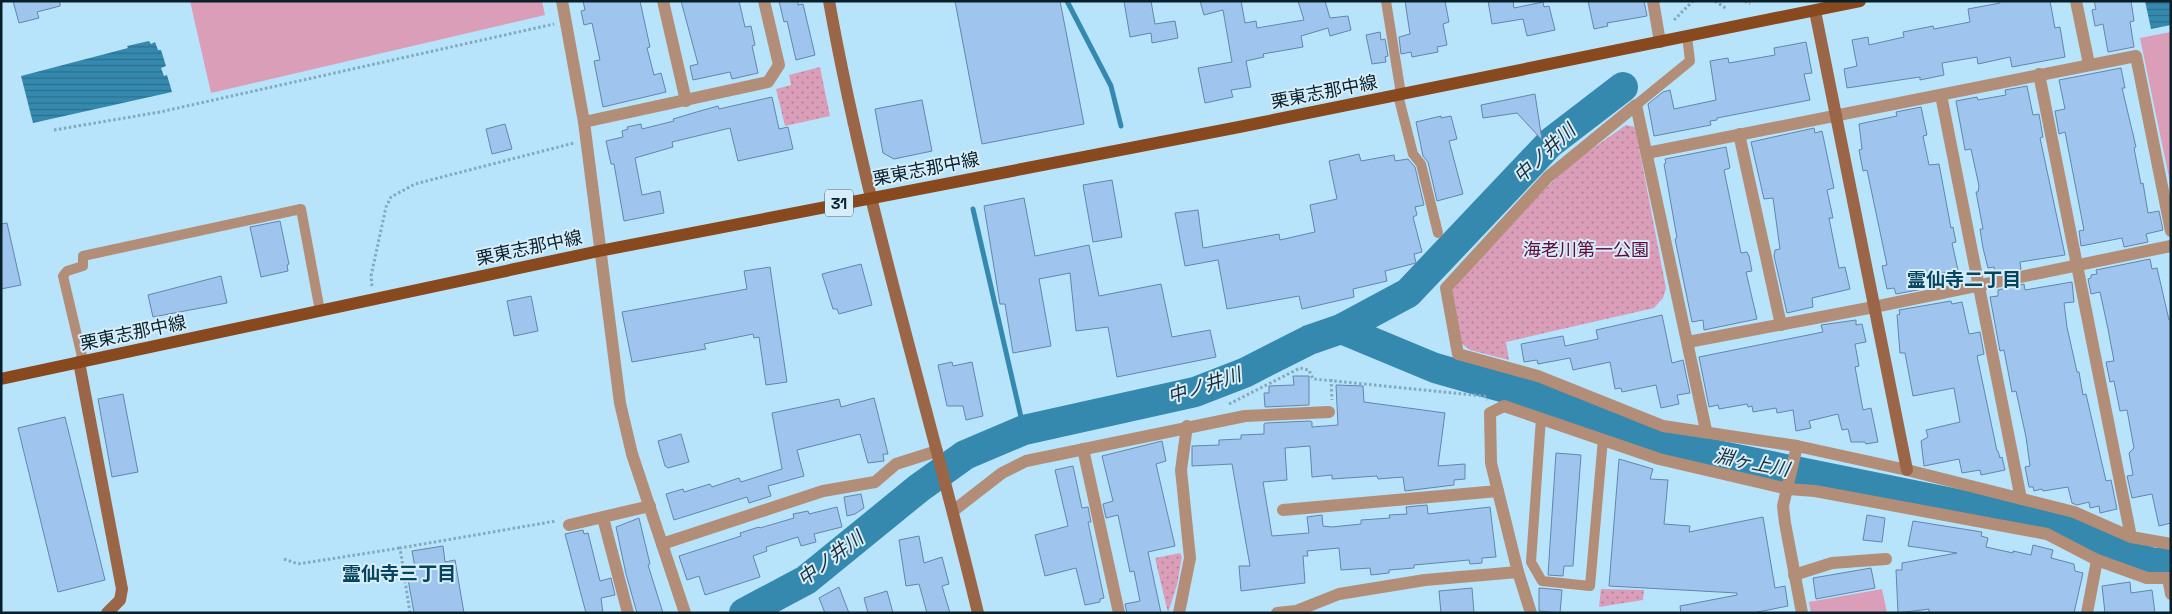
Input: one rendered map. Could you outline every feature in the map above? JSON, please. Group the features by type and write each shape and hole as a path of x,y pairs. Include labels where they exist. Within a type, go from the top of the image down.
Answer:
{"main road":[{"name":"栗東志那中線","path":"1,379 599,251 1399,94 1860,1"}],"street":[{"path":"562,1 584,122 599,251 620,403 632,454 685,612"},
{"path":"663,1 686,101"},
{"path":"584,122 768,82 778,65 764,1"},
{"path":"829,1 870,197 912,366 938,453 978,613"},
{"path":"1653,1 1660,42"},
{"path":"2076,1 2089,64"},
{"path":"1815,11 1907,470"},
{"path":"1648,153 2136,56 2171,230"},
{"path":"2039,74 2131,537"},
{"path":"1941,95 2022,499"},
{"path":"1706,430 1648,153 1636,105 1548,177 1446,288 1458,354 1538,376 1664,426 1706,430 1796,450 1907,470 2074,512 2131,537 2171,544"},
{"path":"1740,134 1781,325"},
{"path":"1688,342 1874,307 2171,246"},
{"path":"81,362 122,589 120,600 107,613"},
{"path":"1531,613 1518,572 1491,463 1490,413 1504,406 1659,459 1788,487 2047,534 2097,560 2147,578 2170,578 2171,594"},
{"path":"953,511 1002,473 1026,461 1220,420 1245,416 1329,412"},
{"path":"1179,613 1190,558 1181,470 1187,426"},
{"path":"1083,448 1119,613"},
{"path":"1796,450 1783,506 1784,523 1802,613"},
{"path":"662,544 823,492 875,482 896,464 938,453"},
{"path":"1282,510 1498,491"},
{"path":"569,525 650,506"},
{"path":"603,518 628,613"},
{"path":"1794,575 1832,563 1886,558"},
{"path":"2087,613 2097,560"},
{"path":"1277,613 1296,611 1339,594 1425,580 1518,572"}],"lane":[{"path":"1386,1 1399,94 1413,154 1421,164 1438,233"},
{"path":"1636,105 1690,61 1687,36"},
{"path":"81,362 63,276 67,270 83,266 83,256 301,209 320,311"},
{"path":"1541,418 1532,562 1542,581 1590,586 1603,439"}],"path":[{"path":"1674,20 1694,1"},
{"path":"1715,1 1727,9"},
{"path":"1745,1 1750,4"},
{"path":"54,130 160,112 566,21"},
{"path":"372,299 371,276 386,207 391,198 415,184 586,140"},
{"path":"1220,420 1221,411 1233,401 1300,368 1309,370 1313,379 1331,379 1484,396 1496,410"},
{"path":"1329,412 1332,402 1331,379"},
{"path":"284,559 298,564 564,519 569,525"},
{"path":"400,548 410,613"}],"green space":[{"path":"190,1 542,1 545,15 211,93"},
{"path":"2171,32 2171,187 2140,38"},
{"path":"820,67 830,116 785,126 776,89 791,85 789,75"},
{"name":"海老川第一公園","path":"1626,125 1635,127 1666,288 1663,298 1654,308 1506,342 1509,360 1470,350 1461,343 1452,295 1453,288 1546,188 1575,161"},
{"path":"1180,553 1182,557 1177,585 1168,613 1155,558"},
{"path":"1601,589 1644,590 1643,600 1599,607"},
{"path":"1882,589 1887,613 1811,613 1809,602"}],"water":[{"path":"2145,1 2171,1 2171,25 2151,29"},
{"path":"149,41 151,44 155,42 158,50 161,50 166,66 161,68 164,76 167,75 172,92 33,123 21,76"}],"building":[{"path":"13,1 60,1 60,6 37,12 39,18 19,23"},
{"path":"583,1 640,1 650,47 647,48 654,75 661,73 666,92 603,107 594,61 600,60 592,23 584,25 581,11 585,10"},
{"path":"681,1 739,1 745,27 751,26 755,45 752,46 758,73 732,79 730,72 693,80 690,66 698,64"},
{"path":"779,1 798,1 798,5 803,4 815,55 796,60 787,21 784,22"},
{"path":"955,1 1060,1 1084,124 982,144"},
{"path":"1124,1 1151,1 1155,24 1175,21 1178,38 1152,43 1151,33 1130,37"},
{"path":"1200,1 1241,1 1245,23 1256,21 1257,28 1304,20 1298,1 1325,1 1330,18 1348,16 1351,30 1330,36 1328,28 1301,36 1303,47 1263,54 1264,57 1246,61 1251,87 1231,90 1233,97 1205,103 1198,68 1232,62 1223,10 1204,15"},
{"path":"1405,1 1445,1 1449,22 1443,24 1447,45 1437,47 1438,52 1412,57 1411,52 1401,54 1399,37 1410,34"},
{"path":"1488,1 1513,1 1514,8 1543,2 1544,7 1549,6 1555,30 1527,36 1523,19 1492,24"},
{"path":"1588,1 1644,1 1647,16 1607,23 1608,26 1594,29"},
{"path":"1999,1 2050,1 2055,28 2060,27 2065,57 2012,67 2010,57 1978,64 1977,57 1942,63 1944,75 1920,80 1920,77 1847,88 1844,69 1857,66 1852,40 1868,37 1869,45 1904,37 1903,32 1933,26 1934,29 1970,22 1968,9 2000,3"},
{"path":"2094,1 2131,1 2134,21 2130,22 2134,47 2108,52 2103,24 2095,26 2092,10 2096,9"},
{"path":"1380,32 1381,40 1385,39 1388,56 1385,57 1386,62 1372,64 1366,35"},
{"path":"1806,42 1812,73 1804,74 1810,100 1717,118 1717,120 1710,121 1711,125 1654,136 1648,104 1663,92 1670,90 1674,109 1716,100 1710,61 1728,58 1729,63 1775,55 1774,48"},
{"path":"2121,68 2125,88 2122,88 2136,147 2134,148 2148,213 2159,211 2163,230 2146,234 2148,242 2124,247 2122,238 2081,246 2079,231 2084,230 2065,132 2059,134 2055,111 2065,109 2059,80"},
{"path":"2027,86 2033,115 2039,114 2043,137 2040,138 2065,255 2020,262 2021,269 1995,274 1994,267 1988,268 1983,248 1980,229 1983,229 1976,192 1978,192 1979,186 1971,149 1965,150 1956,101 1977,97 1978,100 2006,95 2005,90"},
{"path":"1535,94 1542,140 1517,113 1483,118 1481,105"},
{"path":"772,97 779,129 788,127 793,149 738,161 730,128 672,142 673,147 635,158 642,195 660,191 664,213 624,221 614,164 611,164 606,141 623,137 622,131 628,129 627,127 641,124 642,129 674,121 673,119 718,106 719,109"},
{"path":"922,100 932,151 894,159 883,153 875,109"},
{"path":"1921,107 1927,135 1923,136 1929,165 1939,164 1951,228 1953,227 1956,242 1952,243 1958,270 1920,277 1923,289 1896,294 1894,288 1887,289 1882,266 1887,265 1867,170 1863,171 1859,150 1862,149 1859,124 1897,116 1896,112"},
{"path":"1441,116 1441,118 1451,116 1457,139 1449,141 1463,194 1437,201 1428,162 1423,156 1416,122"},
{"path":"505,124 512,149 492,154 486,129"},
{"path":"1814,128 1815,133 1822,131 1834,188 1827,190 1833,218 1829,218 1839,268 1845,267 1850,289 1812,298 1813,307 1787,313 1774,256 1775,250 1780,249 1773,198 1764,199 1751,142"},
{"path":"1726,147 1730,168 1724,170 1741,253 1747,252 1749,256 1752,271 1746,272 1757,319 1704,330 1703,320 1692,322 1675,239 1677,238 1664,164 1666,163 1665,159"},
{"path":"1359,154 1361,161 1394,155 1395,161 1408,159 1415,167 1424,205 1415,207 1417,215 1413,217 1422,252 1414,254 1416,263 1385,271 1387,281 1353,289 1354,297 1302,309 1299,296 1227,309 1218,260 1185,266 1175,213 1198,210 1203,248 1279,234 1280,240 1315,232 1310,205 1337,199 1329,161"},
{"path":"1112,180 1122,237 1093,242 1083,185"},
{"path":"1024,198 1035,256 1089,245 1099,296 1161,284 1172,337 1210,330 1216,357 1117,377 1108,327 1076,331 1070,273 1039,279 1051,346 1013,353 1005,304 1000,304 984,206"},
{"path":"280,221 289,264 287,265 288,271 261,277 250,227"},
{"path":"7,223 21,285 1,289 1,224"},
{"path":"2150,259 2152,269 2157,268 2169,320 2171,319 2171,523 2159,526 2152,494 2132,498 2127,476 2133,475 2129,453 2134,448 2127,410 2120,411 2114,381 2110,382 2106,362 2114,361 2108,329 2100,292 2091,294 2088,279 2091,278 2091,275 2097,274 2096,270"},
{"path":"861,264 872,305 839,314 837,309 833,309 822,274"},
{"path":"770,267 787,382 766,385 759,337 754,338 753,334 704,344 706,349 632,362 622,312 747,289 744,271"},
{"path":"221,276 227,303 153,317 148,295"},
{"path":"2072,282 2074,302 2064,303 2067,327 2083,395 2086,394 2106,481 2111,480 2117,509 2100,513 2099,506 2090,508 2089,502 2077,505 2072,503 2068,487 2034,491 2033,487 2029,487 2025,467 2030,466 2026,437 2016,391 2012,392 2004,350 2000,351 1990,297 1998,296 1998,290 2024,284 2025,290"},
{"path":"531,296 538,331 514,336 507,301"},
{"path":"1951,301 1952,304 1962,302 1969,334 1980,332 1984,354 1977,356 1997,451 2000,458 2002,457 2005,470 1981,475 1980,470 1962,473 1959,459 1924,466 1921,441 1928,437 1926,430 1960,422 1954,388 1913,396 1905,353 1900,353 1897,315 1900,314 1899,310"},
{"path":"1662,315 1672,363 1683,360 1690,393 1677,395 1679,404 1661,408 1656,385 1622,392 1621,388 1615,389 1610,362 1573,370 1570,358 1538,364 1537,360 1524,362 1521,344 1563,336 1565,346 1598,339 1596,330"},
{"path":"1856,320 1856,325 1862,324 1866,342 1855,344 1859,366 1855,367 1863,410 1871,408 1878,442 1866,444 1865,442 1851,442 1848,429 1842,430 1838,414 1809,421 1811,428 1796,431 1793,410 1777,413 1776,408 1753,412 1752,406 1748,407 1747,404 1719,409 1718,405 1709,407 1699,357 1823,332 1821,325"},
{"path":"952,362 953,366 972,362 983,416 966,420 963,406 947,406 938,365"},
{"path":"1293,376 1309,376 1309,405 1265,407 1264,393 1269,393 1269,386 1294,385"},
{"path":"1336,385 1363,386 1364,402 1445,413 1438,466 1465,464 1465,479 1454,480 1454,485 1405,491 1403,477 1378,479 1377,476 1332,479 1332,475 1312,477 1310,446 1285,448 1287,480 1263,482 1272,536 1309,533 1307,517 1322,515 1323,526 1332,527 1361,524 1361,520 1390,518 1389,515 1407,514 1406,507 1427,505 1428,514 1490,507 1496,557 1482,558 1482,563 1470,564 1469,560 1414,565 1414,568 1389,570 1389,573 1371,575 1370,568 1341,570 1339,548 1307,551 1308,556 1303,556 1305,583 1241,591 1239,566 1250,566 1232,464 1192,466 1192,446 1219,445 1219,440 1241,439 1241,435 1264,434 1264,424 1266,423 1310,421 1312,422 1312,427 1338,425"},
{"path":"123,394 138,472 112,477 98,399"},
{"path":"874,398 888,454 883,454 884,461 868,463 860,434 797,450 804,476 768,486 771,496 749,503 747,497 674,520 666,494 683,489 684,492 710,484 712,487 739,478 741,482 782,469 772,413 839,399 841,407"},
{"path":"65,417 105,580 58,592 18,428"},
{"path":"681,434 689,462 668,468 665,466 658,441"},
{"path":"1162,441 1166,461 1156,464 1175,546 1148,552 1161,613 1127,613 1125,604 1140,601 1134,571 1130,572 1118,515 1106,518 1103,504 1113,501 1102,456"},
{"path":"1556,453 1581,455 1573,566 1564,566 1563,576 1548,575"},
{"path":"1619,459 1653,469 1650,479 1668,480 1664,524 1690,526 1689,532 1763,517 1775,588 1785,586 1788,606 1753,613 1681,613 1680,606 1737,595 1737,593 1609,586"},
{"path":"1073,466 1082,508 1088,507 1091,522 1088,522 1104,598 1100,599 1100,602 1085,605 1076,568 1045,576 1035,535 1068,526 1055,470"},
{"path":"861,494 864,508 855,514 847,516 844,497"},
{"path":"837,507 842,527 814,534 816,542 801,546 798,537 766,547 767,551 753,556 760,577 705,595 699,576 687,580 679,556 741,536 740,533 794,518 793,514 808,511 809,514"},
{"path":"1867,515 1885,518 1882,542 1863,540"},
{"path":"639,518 650,564 648,565 663,613 637,613 626,574 616,527"},
{"path":"1913,521 1982,532 1981,536 1988,538 1986,547 2013,553 2013,551 2031,555 2033,545 2053,550 2051,558 2074,564 2075,571 2083,573 2074,613 1929,613 1929,609 1898,613 1896,570 1902,570 1902,563 1957,553 1908,546"},
{"path":"583,530 584,534 588,533 600,581 611,578 615,595 601,598 603,613 586,613 565,534"},
{"path":"919,536 924,563 942,557 949,584 942,586 950,613 927,613 919,584 906,586 899,540"},
{"path":"443,546 445,562 455,560 464,613 414,613 406,568 415,567 412,551"},
{"path":"1871,568 1875,588 1816,599 1813,578"},
{"path":"2130,582 2131,593 2152,590 2155,613 2105,613 2102,586"},
{"path":"839,587 849,613 825,613 819,598"},
{"path":"1472,588 1474,613 1441,613 1439,591"},
{"path":"1539,588 1562,590 1560,613 1539,611"},
{"path":"887,591 893,613 868,613 864,598"}],"waterway":[{"path":"1067,1 1111,86 1121,126"},
{"name":"中ノ井川","path":"744,613 806,580 919,488 965,455 1024,430 1195,392 1244,373 1309,340 1341,329 1408,293 1550,143 1623,87"},
{"path":"973,209 1024,430"},
{"name":"淵ヶ上川","path":"1341,329 1435,368 1537,397 1631,434 1682,448 2051,523 2152,563 2171,562"}],"district":[{"name":"霊仙寺二丁目","path":"1964,279"},
{"name":"霊仙寺三丁目","path":"399,573"}]}
